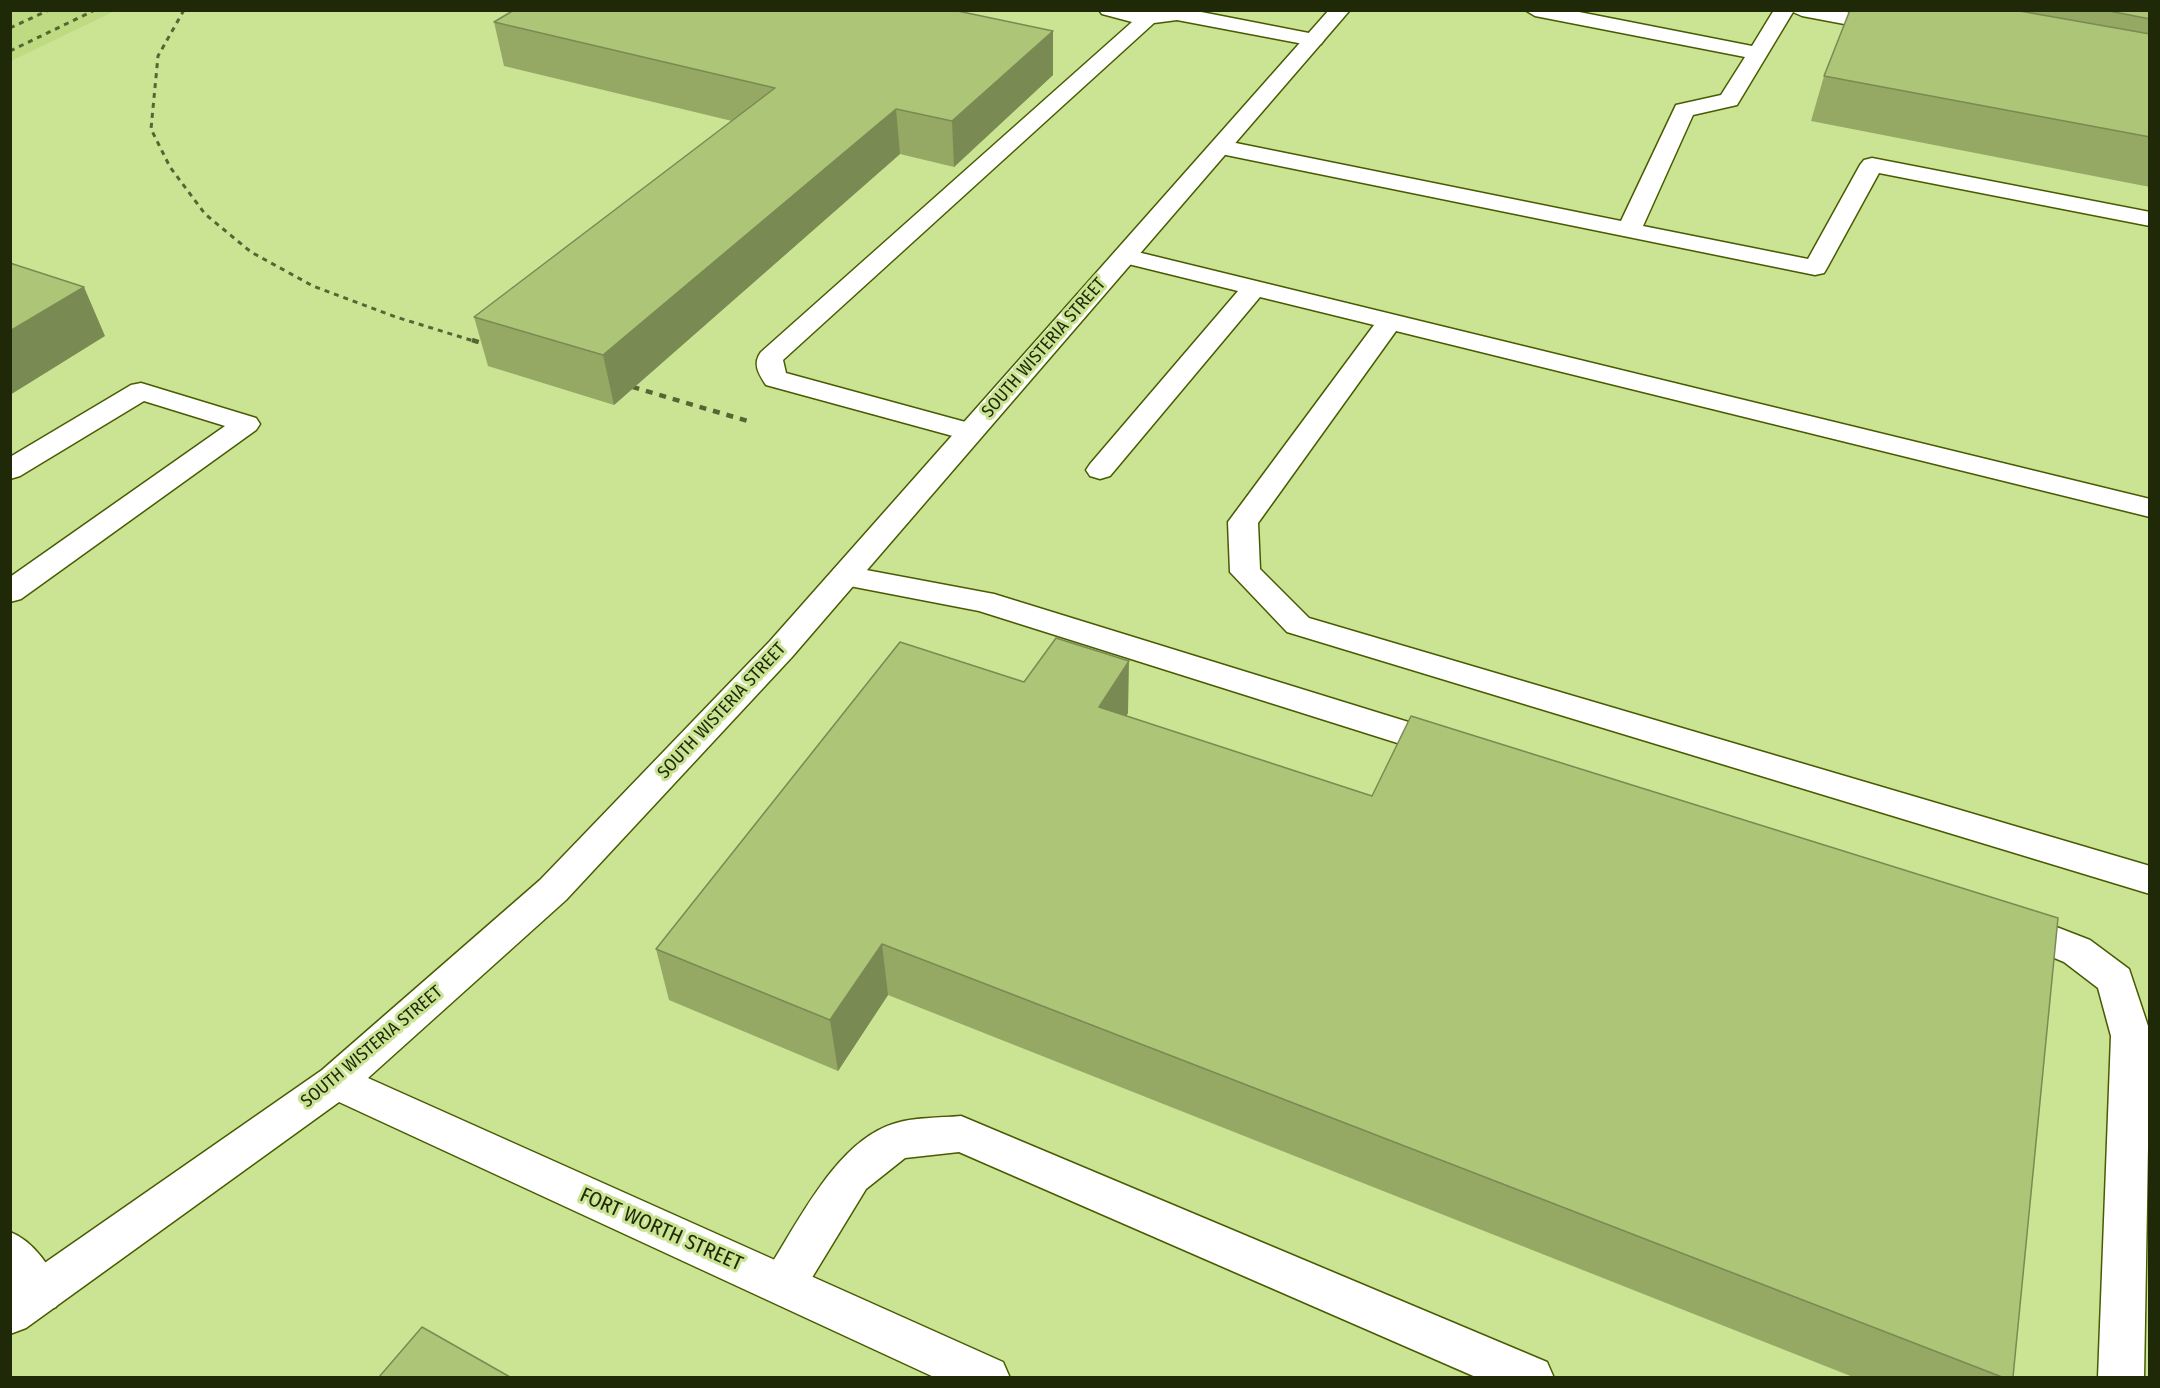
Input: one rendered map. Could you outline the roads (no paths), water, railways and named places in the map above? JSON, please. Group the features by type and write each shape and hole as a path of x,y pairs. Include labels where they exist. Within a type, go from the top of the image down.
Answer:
{"street":[{"path":"1109,10 1147,19"},
{"name":"SOUTH WISTERIA STREET","path":"25,1303 336,1082 554,890 781,649 1340,10"},
{"path":"1535,10 1756,53"},
{"path":"1629,230 1684,110 1729,100 1784,10"},
{"path":"1802,10 1917,31"},
{"path":"970,432 776,379 770,369 770,358 1147,19 1161,14 1177,14 1314,40"},
{"path":"1221,147 1815,268 1872,165 2150,219"},
{"path":"1125,256 2150,508"},
{"path":"1100,470 1254,288"},
{"path":"1390,321 1243,522 1245,572 1298,625 2150,880"},
{"path":"10,470 141,391 246,424 10,592"},
{"path":"844,576 983,601 1475,756"},
{"path":"1989,918 2024,928 2077,951 2115,980 2131,1036 2121,1377"},
{"name":"FORT WORTH STREET","path":"336,1082 987,1377"},
{"path":"783,1285 851,1176 896,1141 961,1134 1531,1377"},
{"path":"10,1252 25,1303"}],"railway":[{"path":"10,28 49,10"},
{"path":"10,51 95,10"},
{"path":"184,10 158,56 151,129 170,167 205,214 251,252 313,286 396,317 477,342"},
{"path":"472,340 498,348"},
{"path":"619,383 751,422"}]}
